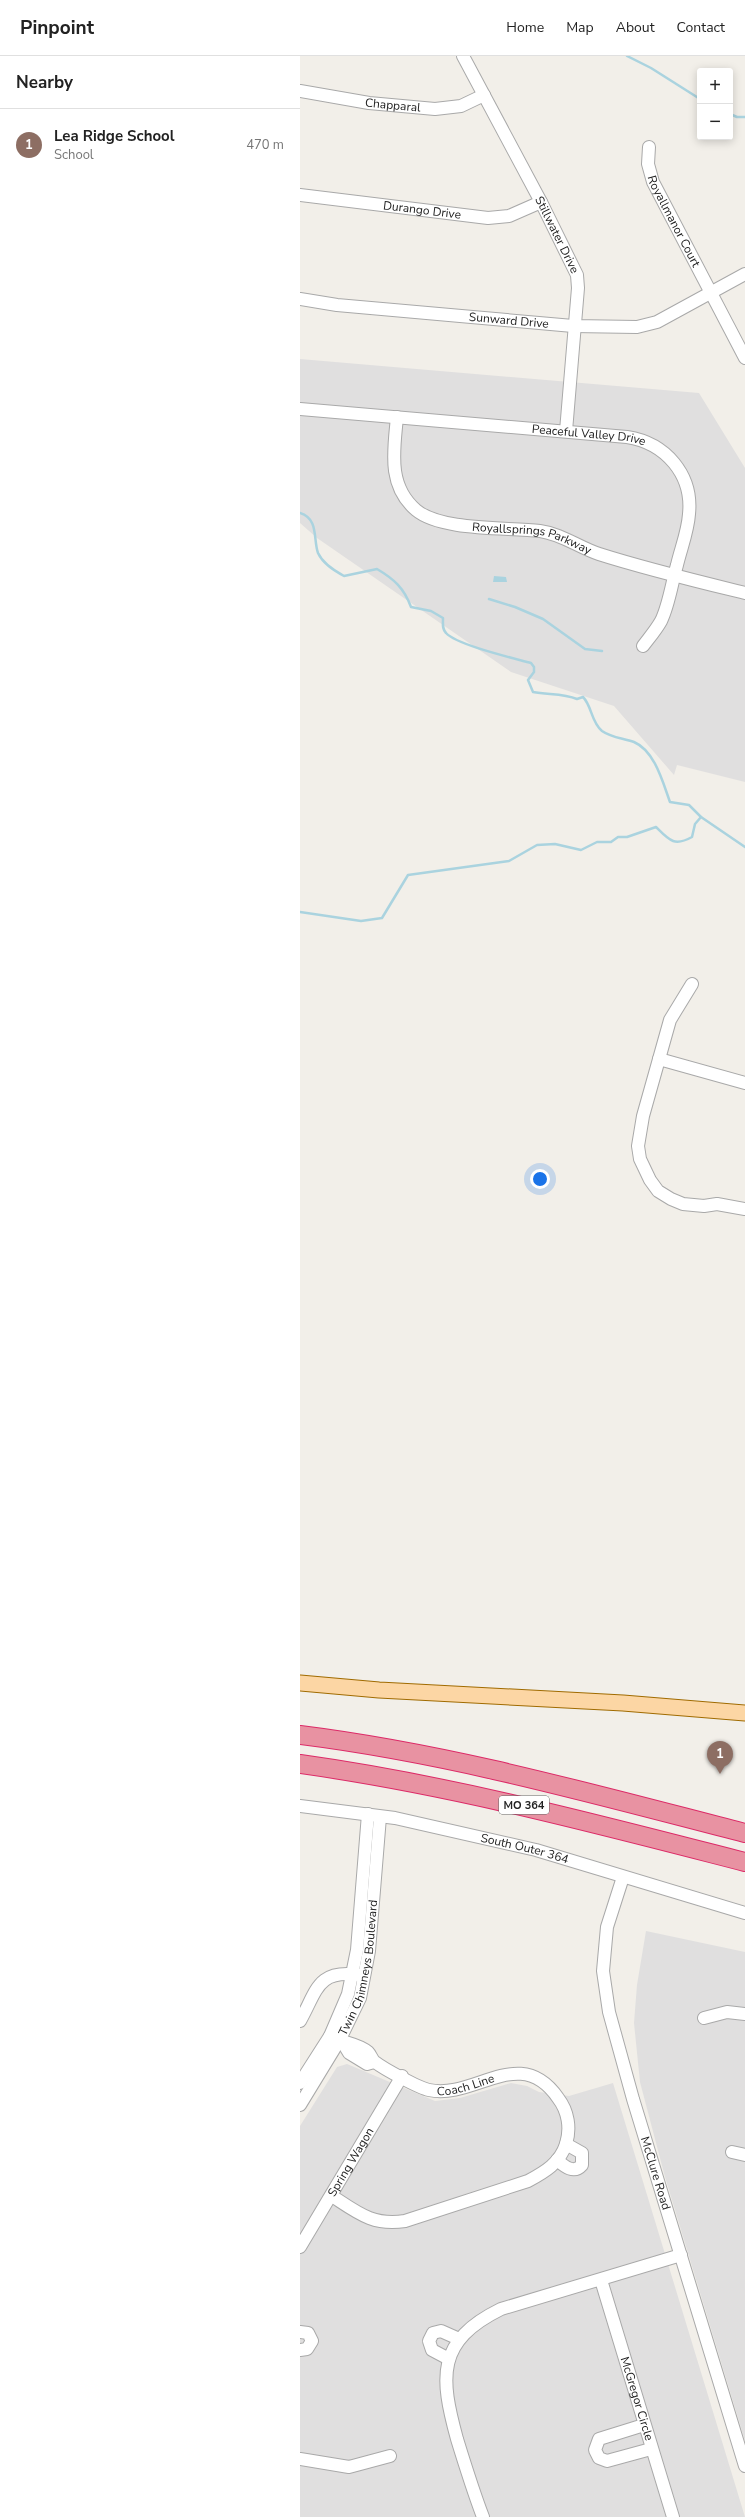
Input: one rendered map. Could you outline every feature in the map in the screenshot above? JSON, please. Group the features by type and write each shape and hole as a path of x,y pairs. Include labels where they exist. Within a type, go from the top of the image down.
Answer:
{"highway":[{"name":"MO 364","path":"300,1735 363,1744 487,1767 745,1833"},
{"name":"MO 364","path":"300,1764 470,1793 550,1811 745,1862"}],"main road":[{"path":"300,1683 379,1690 623,1703 745,1713"}],"street":[{"name":"Stillwater Drive","path":"463,56 541,202 576,275 578,288 573,326 566,431"},
{"name":"Chapparal","path":"300,91 369,103 435,109 461,106 484,95"},
{"name":"Royallmanor Court","path":"649,147 648,164 653,182 745,358"},
{"name":"Durango Drive","path":"300,195 488,218 509,216 541,202"},
{"name":"Sunward Drive","path":"300,299 337,305 604,328 647,325 745,274"},
{"name":"Peaceful Valley Drive","path":"300,409 566,431 639,439 656,446 674,462 685,481 690,504 685,534 661,620 643,646"},
{"name":"Royallsprings Parkway","path":"397,417 393,463 396,480 406,501 425,516 446,523 547,532 565,538 599,554 745,593"},
{"path":"692,984 670,1020 643,1116 638,1146 640,1159 646,1175 658,1190 683,1204 704,1206 717,1204 745,1209"},
{"path":"659,1059 745,1083"},
{"name":"South Outer 364","path":"300,1806 395,1818 536,1850 623,1878 745,1913"},
{"name":"Twin Chimneys Boulevard","path":"300,2083 337,2040 357,1950 368,1814"},
{"name":"Twin Chimneys Boulevard","path":"300,2105 360,1998 369,1951 380,1817"},
{"name":"McClure Road","path":"623,1878 607,1927 603,1971 609,2012 633,2099 682,2255 745,2466"},
{"path":"300,2021 318,1985 324,1980 337,1974 364,1976"},
{"path":"704,2018 727,2012 745,2014"},
{"name":"Coach Line","path":"332,2196 371,2220 392,2223 405,2221 528,2181 547,2171 557,2160 566,2144 569,2120 562,2103 548,2084 528,2075 504,2074 452,2091 429,2090 374,2062 367,2064 349,2054 337,2040"},
{"name":"Spring Wagon","path":"300,2248 402,2076"},
{"path":"557,2160 570,2169 578,2169 582,2165 582,2153 566,2144"},
{"path":"732,2152 745,2155"},
{"path":"483,2517 471,2487 446,2399 446,2379 449,2359 459,2340 474,2325 501,2309 682,2255"},
{"name":"McGregor Circle","path":"601,2280 651,2449 673,2517"},
{"path":"449,2359 432,2350 429,2340 433,2333 441,2331 459,2340"},
{"path":"300,2332 308,2333 312,2341 307,2349 300,2350"},
{"path":"644,2425 599,2438 595,2450 599,2458 606,2461 651,2449"},
{"path":"300,2459 349,2467 390,2456"}],"shaded area":[{"path":"300,359 699,393 745,468 745,782 677,765 674,775 614,706 511,672 317,538 300,523"},
{"path":"646,1931 745,1952 745,2441 665,2177 640,2082 634,2023 637,1985"},
{"path":"347,2064 435,2101 460,2098 511,2083 527,2086 539,2092 569,2096 613,2083 745,2517 300,2517 300,2126 337,2067"}],"water":[{"path":"494,576 506,577 507,582 493,582"}],"waterway":[{"path":"627,56 651,68 697,97"},
{"path":"733,115 745,117"},
{"path":"300,513 306,516 313,525 318,553 323,561 330,567 344,576 377,569 388,576 402,589 411,607 431,611 443,618 444,630 452,638 486,651 531,663 534,667 534,672 528,680 533,692 566,696 577,699 583,697 598,727 602,731 614,737 634,742 648,752 661,777 670,802 689,805 701,817 745,847"},
{"path":"489,599 515,607 543,619 585,649 602,651"},
{"path":"300,912 361,921 382,918 408,875 509,861 537,845 555,844 581,850 597,842 611,842 618,837 627,837 656,827 668,839 676,842 692,837 695,824 701,817"}],"place":[{"name":"Lea Ridge School","path":"720,1774"}]}
